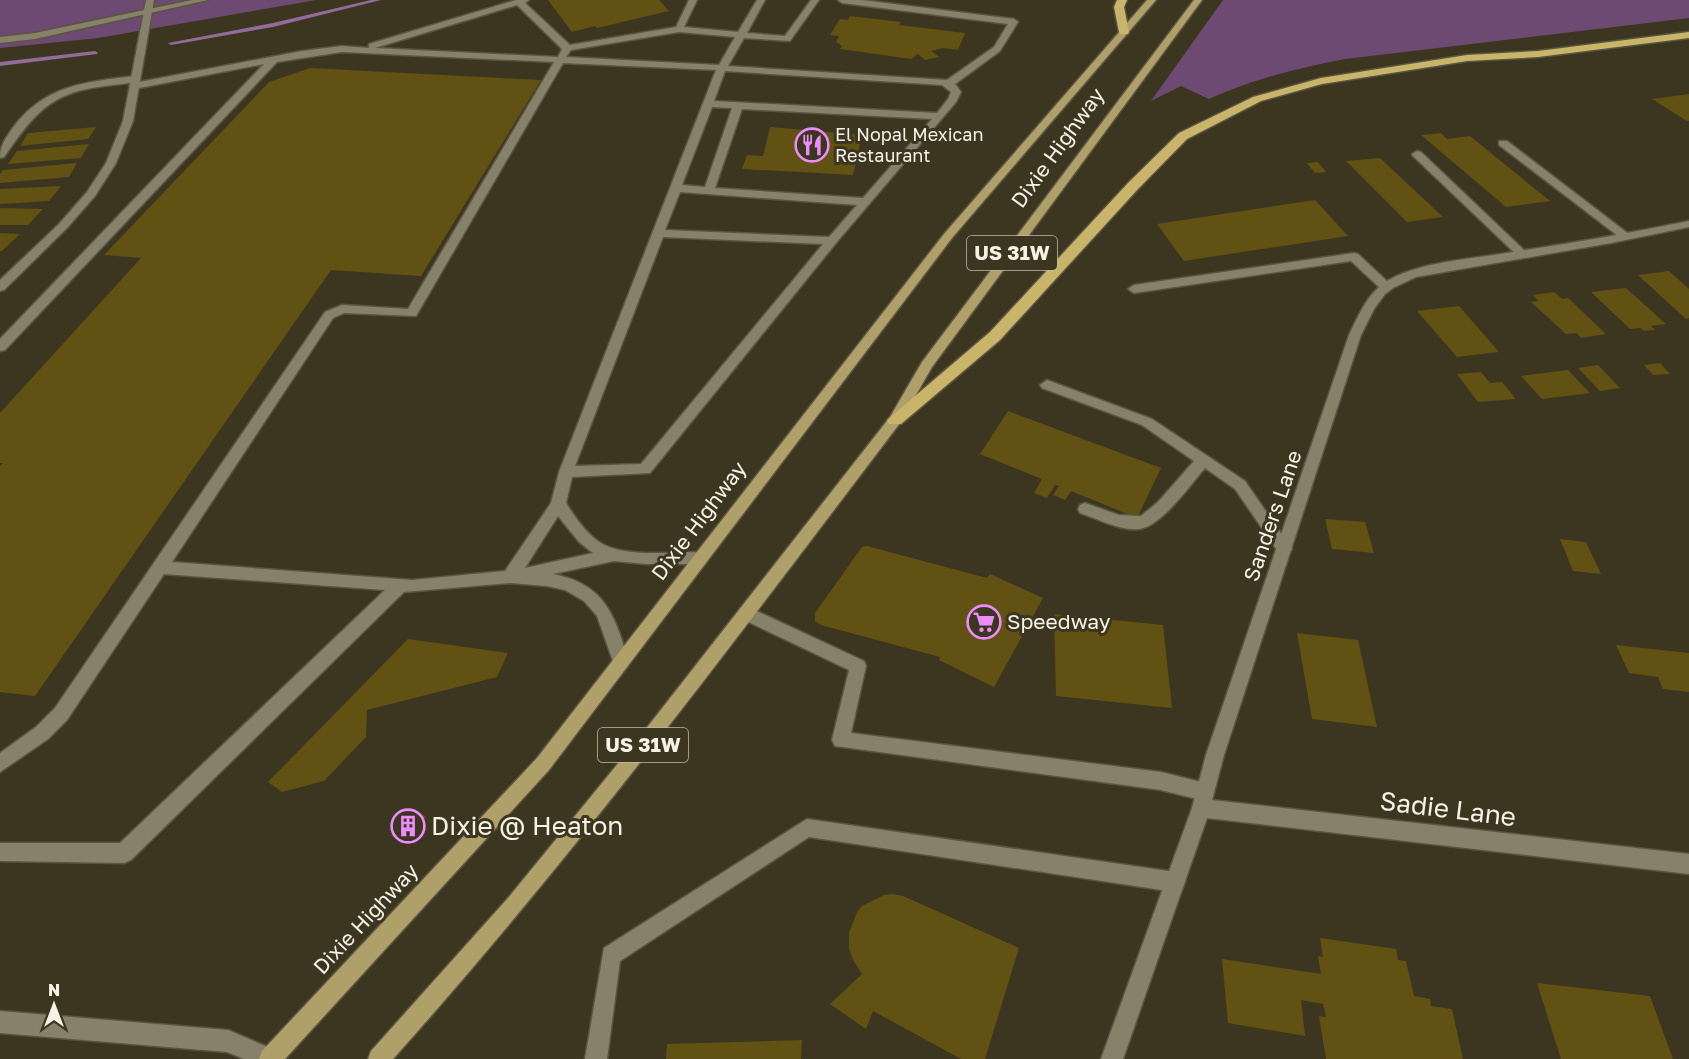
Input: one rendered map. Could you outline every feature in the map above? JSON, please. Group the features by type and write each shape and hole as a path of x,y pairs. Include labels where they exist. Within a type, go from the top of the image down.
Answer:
{"highway":[{"path":"1122,0 1119,7 1124,32"},
{"path":"1501,54 1525,44 1689,25"},
{"path":"895,420 995,336 1133,186 1184,136 1257,99 1321,81 1501,54 1538,54 1689,35"}],"main road":[{"name":"Dixie Highway","path":"269,1059 543,764 948,236 1152,0"},
{"name":"Dixie Highway","path":"379,1059 453,979 596,805 746,613 895,420 927,365 1198,0"}],"street":[{"path":"0,40 45,34 149,5 204,0"},
{"path":"679,28 693,0"},
{"path":"510,577 558,504 566,472 707,105 722,68 761,0"},
{"path":"0,764 42,733 61,714 330,315 342,309 412,313 565,53 679,28 787,39 815,0"},
{"path":"0,155 28,115 42,103 84,87 135,83 332,50 565,53 722,68 948,84 997,49 1014,22 842,0"},
{"path":"360,49 522,1 565,53"},
{"path":"0,287 63,226 91,194 111,163 128,121 149,5"},
{"path":"0,347 274,59"},
{"path":"566,472 645,469 832,242 954,100 956,92 948,84"},
{"path":"707,105 940,116"},
{"path":"709,191 738,106"},
{"path":"1503,143 1626,237"},
{"path":"1417,154 1522,254"},
{"path":"675,188 866,202"},
{"name":"Sanders Lane","path":"1112,1059 1203,800 1215,755 1355,335 1367,309 1385,286 1402,276 1689,224"},
{"path":"658,233 832,242"},
{"path":"1134,289 1354,257 1385,286"},
{"path":"1047,385 1147,422 1239,485 1284,549"},
{"path":"1085,509 1126,522 1143,523 1162,508 1203,461"},
{"path":"558,504 584,537 597,549 648,558 701,558"},
{"path":"510,577 617,554"},
{"path":"159,567 400,585 510,577 554,578 578,588 600,607 621,662"},
{"path":"0,852 124,853 400,585"},
{"name":"Sadie Lane","path":"746,613 858,666 841,740 1161,781 1203,800 1689,864"},
{"path":"596,1059 611,955 807,828 1175,882"},
{"path":"0,1022 228,1041 269,1059"}],"shaded area":[{"path":"0,0 316,0 98,38 0,48"},
{"path":"1223,0 1689,0 1689,18 1345,59 1276,75 1209,99 1181,86 1151,101"}],"building":[{"path":"548,0 659,0 669,11 572,32"},
{"path":"850,16 965,33 958,50 943,48 931,51 939,57 925,60 918,54 911,59 840,49 842,46 836,42 839,36 830,35 840,19 848,20"},
{"path":"310,68 541,80 421,276 331,270 35,696 0,692 0,466 3,463 0,463 0,413 141,258 104,255 269,82"},
{"path":"1689,94 1689,121 1652,99"},
{"path":"96,127 88,139 20,146 28,133"},
{"name":"El Nopal Mexican Restaurant","path":"770,127 862,135 853,175 742,169 747,155 763,156"},
{"path":"1441,133 1447,139 1470,136 1550,201 1506,207 1421,135"},
{"path":"89,144 81,158 8,164 17,151"},
{"path":"1380,158 1443,217 1407,222 1346,161"},
{"path":"1318,162 1326,172 1315,173 1307,163"},
{"path":"77,163 69,177 0,183 0,174 3,170"},
{"path":"61,186 49,201 0,204 0,189"},
{"path":"1315,200 1348,236 1184,261 1157,224"},
{"path":"0,208 43,209 28,225 0,225"},
{"path":"0,233 20,234 0,251"},
{"path":"1669,271 1689,289 1689,318 1686,319 1638,275"},
{"path":"1626,288 1666,324 1651,326 1655,330 1630,329 1591,292"},
{"path":"1554,292 1562,299 1568,298 1606,334 1581,338 1577,333 1566,334 1531,302 1538,301 1533,295"},
{"path":"1459,306 1499,352 1457,357 1417,311"},
{"path":"1660,363 1670,374 1653,375 1644,365"},
{"path":"1598,365 1620,388 1600,391 1578,368"},
{"path":"1568,370 1590,393 1542,399 1521,376"},
{"path":"1481,372 1490,383 1502,382 1516,399 1478,402 1457,374"},
{"path":"1008,411 1161,468 1137,518 1071,491 1065,500 1053,495 1059,486 1055,485 1047,498 1034,493 1042,479 980,454"},
{"path":"1325,519 1365,522 1374,553 1332,549"},
{"path":"1560,539 1586,542 1601,574 1573,571"},
{"path":"867,546 987,578 990,574 1043,598 994,687 939,660 940,657 821,625 815,621 815,613 862,547"},
{"path":"1054,614 1163,625 1172,708 1056,696"},
{"path":"1297,633 1358,640 1377,727 1312,719"},
{"path":"408,639 508,653 497,677 367,710 366,737 324,781 282,792 268,782"},
{"path":"1616,645 1689,653 1689,692 1663,689 1658,677 1629,673"},
{"name":"Dixie @ Heaton","path":"414,809 426,817 402,843 391,835"},
{"path":"884,895 903,896 1019,948 985,1059 961,1059 873,1011 866,1029 830,1004 862,974 849,949 849,933 857,912 862,906"},
{"path":"1320,938 1396,949 1398,960 1406,961 1414,996 1430,999 1431,1006 1452,1009 1463,1059 1326,1059 1319,1016 1326,1017 1323,1004 1301,1000 1305,1036 1228,1023 1222,959 1321,974 1318,956 1323,957"},
{"path":"1537,983 1650,996 1673,1059 1561,1059"},
{"path":"802,1040 801,1059 666,1059 667,1044"}],"waterway":[{"path":"171,43 273,25 378,0"},
{"path":"0,64 95,53"}],"place":[{"name":"El Nopal Mexican Restaurant","path":"812,145"},
{"name":"Speedway","path":"984,622"},
{"name":"Dixie @ Heaton","path":"408,826"}]}
